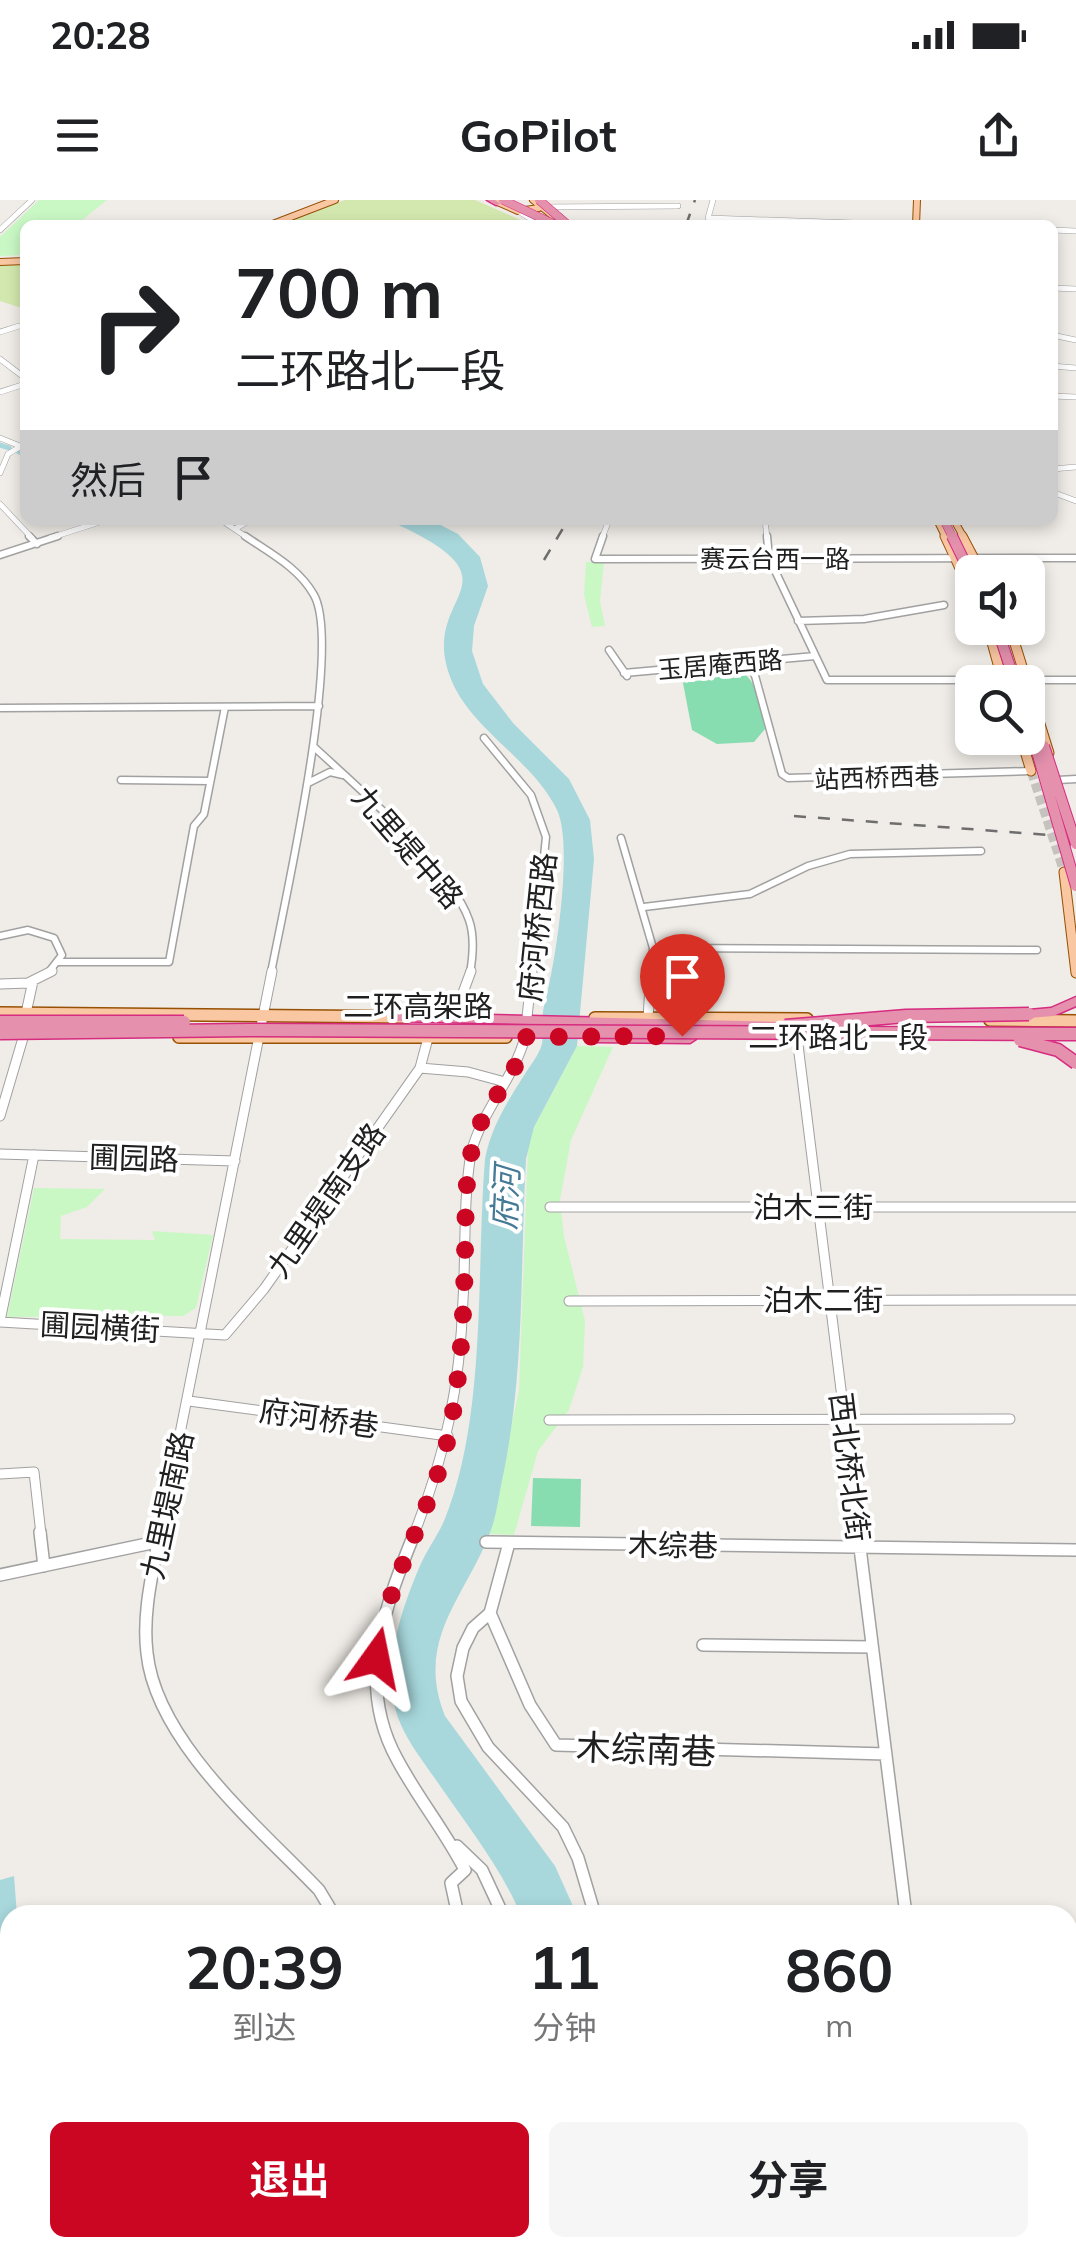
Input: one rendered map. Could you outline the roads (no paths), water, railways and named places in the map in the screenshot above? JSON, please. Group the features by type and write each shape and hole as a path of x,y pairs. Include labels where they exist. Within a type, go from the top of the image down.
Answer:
{"highway":[{"path":"498,201 542,220"},
{"path":"498,201 542,220"},
{"path":"952,525 969,555"},
{"path":"952,525 967,555"},
{"path":"1045,750 1076,844"},
{"path":"1038,755 1076,886"},
{"path":"398,1017 790,1022 1029,1014 1053,1012 1076,1001"},
{"name":"二环高架路","path":"0,1022 790,1022 1076,1030"},
{"name":"二环高架路","path":"0,1036 941,1034 1076,1030"},
{"path":"588,1038 871,1039 941,1034 1038,1043 1076,1064"}],"main road":[{"path":"287,220 338,200"},
{"path":"498,201 521,207 537,203"},
{"path":"498,201 521,207"},
{"path":"938,525 954,558"},
{"path":"1045,745 1058,780"},
{"path":"1026,755 1031,772"},
{"path":"1064,872 1076,974"},
{"name":"二环路北一段","path":"0,1014 790,1022"},
{"name":"二环路北一段","path":"0,1036 588,1038 1076,1030"}],"street":[{"path":"0,230 32,200"},
{"path":"713,200 708,218 752,220"},
{"path":"537,203 680,206"},
{"path":"521,207 545,220"},
{"path":"521,207 545,220"},
{"path":"0,359 20,377"},
{"path":"0,473 8,454 20,447"},
{"path":"0,504 37,544"},
{"path":"0,555 92,525"},
{"name":"九里堤中路","path":"228,525 294,570 315,596 322,623 314,747 260,1037"},
{"path":"234,529 241,525"},
{"name":"赛云台西一路","path":"607,525 596,559 954,558"},
{"path":"766,525 769,558 827,680 955,681"},
{"name":"赛云台西一路","path":"1045,559 1076,558"},
{"path":"798,622 864,619 944,605"},
{"name":"玉居庵西路","path":"610,650 626,675 815,656"},
{"name":"站西桥西巷","path":"751,661 782,774 788,778 1031,772"},
{"path":"1045,681 1076,680"},
{"path":"0,708 319,706"},
{"path":"59,962 168,962 194,826 204,814 224,708"},
{"name":"府河桥西路","path":"484,738 531,792 543,816 546,837 529,1017"},
{"name":"九里堤中路","path":"314,747 452,888 468,916 474,954 472,976 454,1017"},
{"path":"308,783 330,772 346,776"},
{"path":"1058,780 1076,779"},
{"path":"121,780 210,780"},
{"path":"621,838 653,948 648,1018"},
{"path":"644,907 750,894 808,866 850,854 981,851"},
{"path":"0,936 25,929 48,933 61,946 59,962 52,972 33,982 0,984"},
{"path":"653,948 1038,950"},
{"path":"26,1013 33,982"},
{"name":"西北桥北街","path":"790,1022 797,1036 905,1905"},
{"name":"九里堤南路","path":"260,1037 150,1584 148,1666 157,1696 192,1752 320,1890 328,1905"},
{"name":"府河桥西路","path":"498,1905 482,1870 452,1840 402,1770 379,1718 374,1690 380,1624 426,1508 448,1436 460,1341 469,1161 476,1134 518,1063 527,1037"},
{"path":"0,1116 22,1038"},
{"name":"九里堤南支路","path":"200,1334 225,1335 264,1289 420,1068 428,1038"},
{"path":"420,1068 468,1072 505,1082"},
{"name":"圃园路","path":"0,1154 235,1161"},
{"path":"0,1322 34,1154"},
{"name":"泊木三街","path":"550,1207 1076,1206"},
{"name":"泊木二街","path":"570,1301 1076,1300"},
{"name":"圃园横街","path":"0,1322 200,1334"},
{"name":"府河桥巷","path":"188,1401 448,1436"},
{"path":"548,1420 1010,1419"},
{"path":"0,1474 34,1472 44,1566"},
{"path":"0,1576 161,1541"},
{"name":"木综巷","path":"486,1542 1076,1550"},
{"path":"508,1543 490,1613 473,1623 459,1660 461,1700 480,1739 564,1828 591,1905"},
{"name":"木综南巷","path":"490,1613 530,1705 556,1745 886,1754"},
{"path":"703,1645 872,1647"},
{"path":"452,1840 465,1870 451,1883 456,1905"}],"water":[{"name":"府河","path":"398,525 441,525 458,534 480,557 488,586 474,626 472,651 483,684 513,723 569,779 590,820 594,859 577,1046 534,1127 526,1159 519,1354 504,1471 493,1524 448,1616 436,1662 437,1688 445,1716 555,1866 573,1905 517,1905 493,1862 407,1737 392,1691 393,1655 406,1601 444,1521 467,1437 477,1343 485,1159 500,1116 542,1044 543,1011 561,907 564,850 557,810 546,791 470,711 449,674 444,646 462,575 453,559"},
{"path":"14,1876 16,1905 0,1905 0,1880"}],"waterway":[{"path":"0,445 9,448"}],"tunnel":[{"path":"1031,771 1064,872"}],"railway":[{"path":"688,220 695,200"},
{"path":"544,560 565,525"},
{"path":"794,816 1076,837"}]}
